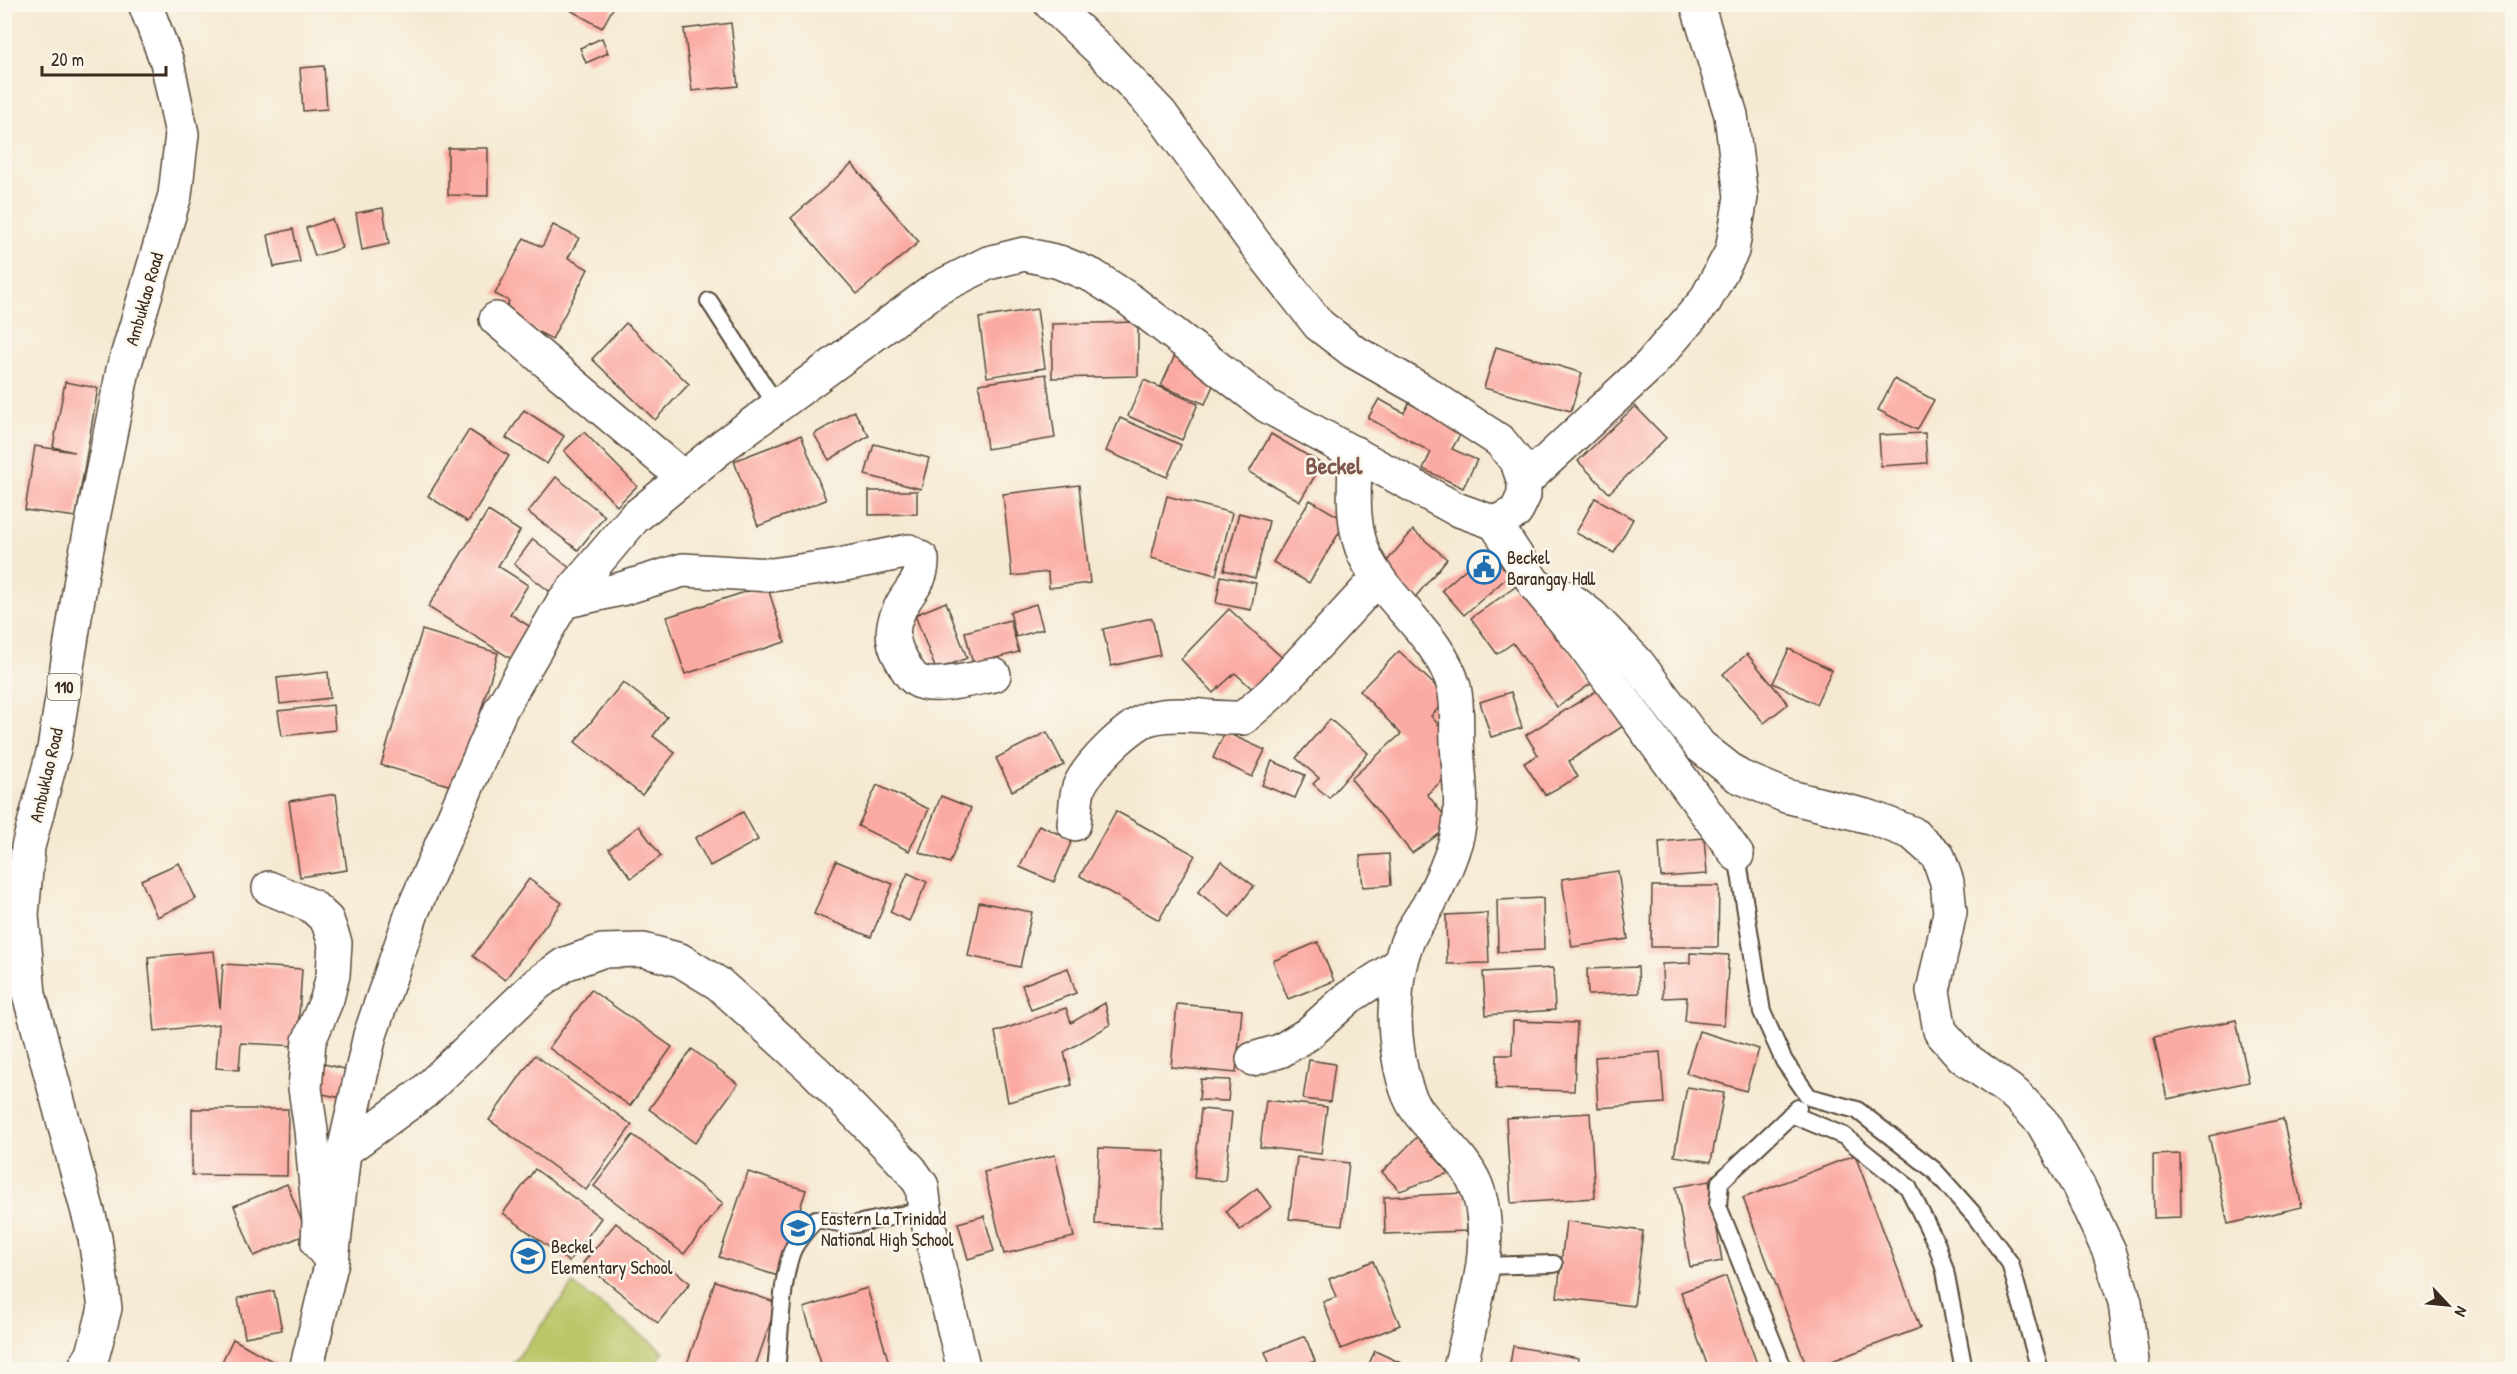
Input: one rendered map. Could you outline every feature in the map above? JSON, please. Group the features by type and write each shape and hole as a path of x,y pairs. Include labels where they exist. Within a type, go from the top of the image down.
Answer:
{"street":[{"name":"Ambuklao Road","path":"83,1370 93,1354 105,1308 95,1239 28,994 22,915 28,847 54,749 82,573 123,370 175,195 182,134 167,62 145,4"},
{"path":"1051,4 1101,51 1161,114 1253,241 1319,325 1353,351 1420,389 1500,441 1516,462 1524,482 1524,495 1516,512 1495,524"},
{"path":"1524,482 1650,365 1705,302 1732,251 1741,197 1731,115 1697,4"},
{"path":"306,1370 332,1261 344,1151 370,1035 413,910 501,709 562,602 634,518 684,478 777,406 936,289 988,263 1024,254 1059,262 1093,276 1130,300 1267,406 1456,509 1495,524 1536,586 1581,641 1737,855"},
{"path":"496,319 684,478"},
{"path":"1355,453 1355,522 1365,555 1378,578 1429,639 1444,663 1454,687 1461,810 1456,840 1430,901 1407,940 1396,976 1395,1020 1402,1074 1414,1106 1457,1154 1479,1192 1485,1231 1483,1274 1468,1328 1460,1370"},
{"path":"562,602 621,589 683,570 772,575 840,565 909,551 922,559 922,572 913,590 904,600 893,630 894,646 910,674 919,682 931,684 994,675"},
{"path":"1074,824 1078,788 1090,768 1116,741 1148,719 1177,715 1243,718 1273,692 1378,578"},
{"path":"1536,586 1570,599 1592,616 1637,662 1700,746 1738,776 1786,796 1870,817 1912,833 1938,856 1947,882 1950,912 1933,991 1940,1031 1963,1057 2016,1095 2042,1122 2078,1185 2109,1251 2125,1302 2133,1370"},
{"path":"269,888 312,906 327,920 334,943 333,975 327,999 309,1041 305,1088 317,1198 318,1243 332,1261"},
{"path":"344,1151 423,1093 529,991 565,964 602,951 644,950 680,960 718,984 816,1072 910,1169 922,1186 925,1210 964,1370"},
{"path":"1252,1059 1281,1051 1308,1034 1348,998 1400,964"}],"lane":[{"path":"709,301 777,406"},
{"path":"1737,855 1762,1012 1784,1061 1809,1097 1857,1110 1934,1170 1975,1216 2010,1263 2040,1370"},
{"path":"1784,1370 1718,1206 1720,1182 1809,1097"},
{"path":"1791,1114 1844,1136 1908,1188 1937,1245 1945,1271 1964,1370"},
{"path":"776,1370 786,1281 793,1250 816,1219 851,1225 925,1210"},
{"path":"1483,1266 1554,1264"}],"green space":[{"path":"573,1284 664,1352 651,1369 509,1369"}],"building":[{"path":"573,4 607,4 613,8 602,28 570,10"},
{"path":"731,23 738,86 692,91 684,29"},
{"path":"602,38 608,53 586,63 580,48"},
{"path":"324,66 327,109 303,111 300,68"},
{"path":"448,148 488,148 488,196 448,195"},
{"path":"852,164 919,242 857,294 791,218"},
{"path":"383,208 389,244 362,250 356,213"},
{"path":"332,219 342,248 315,256 306,228"},
{"path":"553,225 579,238 568,258 588,269 552,339 503,314 509,301 495,294 524,238 542,247"},
{"path":"293,229 300,262 274,267 268,235"},
{"path":"1037,309 1045,368 987,377 979,318"},
{"path":"1138,322 1138,376 1052,378 1052,324"},
{"path":"626,323 689,384 655,420 592,359"},
{"path":"1496,347 1582,373 1571,411 1484,388"},
{"path":"1175,355 1218,374 1205,404 1161,386"},
{"path":"1046,374 1055,438 987,449 979,384"},
{"path":"1894,379 1934,400 1917,430 1878,410"},
{"path":"1144,380 1198,404 1182,440 1128,416"},
{"path":"65,382 98,388 76,517 25,510 35,446 74,452 53,447"},
{"path":"1379,399 1404,413 1409,403 1462,431 1452,449 1477,460 1463,488 1423,469 1431,452 1368,418"},
{"path":"1635,406 1666,438 1609,493 1578,461"},
{"path":"524,410 564,436 547,464 506,438"},
{"path":"854,411 869,436 829,460 814,434"},
{"path":"1120,418 1181,445 1167,477 1106,451"},
{"path":"469,430 509,456 468,522 428,496"},
{"path":"584,432 637,486 617,506 564,451"},
{"path":"1925,433 1927,463 1881,466 1879,435"},
{"path":"1271,434 1322,464 1300,501 1249,472"},
{"path":"801,435 826,500 758,526 734,461"},
{"path":"874,444 929,458 921,489 865,475"},
{"path":"556,477 605,516 578,550 528,512"},
{"path":"1079,485 1090,583 1049,588 1048,572 1012,576 1003,494"},
{"path":"869,491 917,491 917,514 869,515"},
{"path":"1167,496 1232,513 1216,575 1151,558"},
{"path":"1595,498 1633,519 1614,553 1576,533"},
{"path":"1310,500 1346,521 1309,583 1273,562"},
{"path":"488,511 520,531 498,566 528,585 510,614 537,631 518,663 428,607"},
{"path":"1239,513 1269,521 1255,578 1224,570"},
{"path":"1413,530 1447,559 1412,601 1378,572"},
{"path":"533,539 576,573 557,597 514,564"},
{"path":"1487,550 1510,575 1464,615 1442,590"},
{"path":"1221,576 1256,583 1251,610 1216,603"},
{"path":"1521,583 1592,683 1557,707 1513,643 1497,654 1471,618"},
{"path":"767,585 785,642 685,674 667,617"},
{"path":"946,602 967,658 936,670 915,615"},
{"path":"1036,604 1043,629 1016,637 1010,612"},
{"path":"1229,609 1288,663 1259,695 1235,673 1213,693 1181,659"},
{"path":"1152,618 1160,655 1111,666 1103,629"},
{"path":"1010,620 1019,652 973,664 965,632"},
{"path":"422,630 498,653 458,788 381,765"},
{"path":"1789,649 1832,670 1816,704 1773,683"},
{"path":"1399,651 1448,698 1431,716 1448,736 1452,772 1427,794 1452,825 1412,853 1351,779 1401,734 1360,691"},
{"path":"1747,654 1788,704 1764,723 1723,674"},
{"path":"328,672 330,698 280,704 277,678"},
{"path":"623,682 667,717 653,736 675,753 642,795 575,742"},
{"path":"1607,684 1631,721 1569,761 1578,777 1545,795 1524,763 1538,755 1526,735"},
{"path":"1511,692 1522,728 1491,737 1480,702"},
{"path":"333,705 335,730 282,736 278,711"},
{"path":"1330,719 1368,753 1329,798 1313,784 1319,778 1296,758"},
{"path":"1047,732 1064,765 1012,791 996,758"},
{"path":"1225,732 1265,750 1252,777 1213,758"},
{"path":"1272,761 1305,775 1295,798 1262,785"},
{"path":"877,785 929,809 909,851 858,826"},
{"path":"336,794 347,870 300,877 289,801"},
{"path":"941,796 971,808 950,863 919,852"},
{"path":"1116,811 1195,855 1159,920 1080,876"},
{"path":"743,812 758,840 710,866 695,838"},
{"path":"1039,825 1072,840 1054,882 1020,867"},
{"path":"639,826 661,856 631,878 609,849"},
{"path":"1704,838 1707,874 1661,877 1659,842"},
{"path":"1389,854 1391,885 1363,887 1360,856"},
{"path":"836,861 893,884 871,937 814,914"},
{"path":"1221,861 1254,886 1230,917 1198,892"},
{"path":"179,863 196,899 157,917 141,880"},
{"path":"1618,871 1628,939 1572,947 1562,879"},
{"path":"908,873 927,882 909,921 890,912"},
{"path":"529,879 562,903 505,980 473,956"},
{"path":"1652,886 1719,886 1718,947 1651,947"},
{"path":"1543,898 1544,950 1498,952 1497,900"},
{"path":"979,902 1032,912 1020,967 968,956"},
{"path":"1487,913 1489,963 1447,964 1446,915"},
{"path":"1318,942 1334,981 1288,999 1273,961"},
{"path":"214,951 220,1009 223,964 302,969 297,1046 241,1043 239,1070 216,1068 219,1024 155,1031 148,957"},
{"path":"1690,953 1729,955 1724,1025 1685,1021 1687,997 1663,998 1662,964 1690,963"},
{"path":"1638,967 1639,993 1588,995 1587,969"},
{"path":"1068,968 1076,993 1031,1010 1022,985"},
{"path":"1553,968 1555,1010 1486,1015 1483,972"},
{"path":"591,990 672,1047 630,1106 549,1048"},
{"path":"1105,1003 1110,1025 1064,1052 1072,1085 1008,1102 995,1032 1066,1008 1071,1023"},
{"path":"1177,1004 1242,1010 1236,1073 1171,1067"},
{"path":"2236,1020 2249,1082 2167,1099 2154,1037"},
{"path":"1513,1021 1577,1023 1574,1091 1496,1089 1497,1055 1512,1055"},
{"path":"1699,1031 1759,1049 1746,1091 1686,1073"},
{"path":"692,1049 738,1084 695,1143 649,1109"},
{"path":"1660,1052 1664,1103 1598,1108 1595,1057"},
{"path":"535,1055 632,1125 586,1190 489,1120"},
{"path":"1309,1060 1335,1064 1330,1102 1303,1099"},
{"path":"324,1064 353,1071 346,1099 318,1093"},
{"path":"1201,1079 1230,1080 1228,1101 1199,1100"},
{"path":"1687,1087 1724,1093 1711,1162 1674,1156"},
{"path":"1266,1100 1327,1107 1321,1154 1260,1147"},
{"path":"192,1109 288,1109 287,1176 192,1175"},
{"path":"1201,1109 1232,1112 1225,1181 1194,1178"},
{"path":"1590,1113 1595,1198 1511,1203 1506,1118"},
{"path":"2283,1119 2302,1207 2228,1224 2209,1136"},
{"path":"633,1135 723,1203 684,1254 594,1186"},
{"path":"1417,1137 1449,1173 1400,1191 1382,1172"},
{"path":"1099,1148 1165,1151 1162,1227 1095,1224"},
{"path":"2180,1154 2181,1217 2154,1218 2153,1155"},
{"path":"1055,1155 1074,1237 1004,1254 984,1172"},
{"path":"1855,1155 1920,1328 1808,1370 1743,1198"},
{"path":"1297,1157 1349,1163 1342,1225 1289,1219"},
{"path":"535,1169 601,1218 569,1262 503,1213"},
{"path":"748,1172 806,1190 778,1276 719,1257"},
{"path":"1709,1181 1722,1261 1690,1267 1676,1187"},
{"path":"287,1184 307,1234 254,1256 234,1206"},
{"path":"1257,1188 1271,1207 1240,1230 1226,1211"},
{"path":"1465,1193 1467,1231 1385,1234 1384,1197"},
{"path":"984,1216 994,1251 968,1259 958,1223"},
{"path":"1566,1221 1643,1231 1634,1306 1557,1297"},
{"path":"616,1223 690,1283 658,1323 583,1263"},
{"path":"1373,1261 1400,1325 1341,1349 1323,1302 1336,1297 1329,1279"},
{"path":"1726,1276 1758,1367 1751,1370 1709,1370 1681,1292"},
{"path":"715,1281 777,1303 754,1370 685,1370"},
{"path":"867,1288 891,1370 823,1370 804,1308"},
{"path":"274,1291 282,1330 245,1337 238,1298"},
{"path":"1305,1336 1315,1361 1299,1367 1300,1370 1272,1370 1265,1352"},
{"path":"233,1339 288,1370 218,1370"},
{"path":"1513,1346 1579,1358 1576,1370 1509,1370"},
{"path":"1375,1351 1416,1370 1366,1370"}],"place":[{"name":"Beckel Barangay Hall","path":"1484,567"},
{"name":"Eastern La Trinidad National High School","path":"798,1228"},
{"name":"Beckel Elementary School","path":"528,1256"}],"district":[{"name":"Beckel","path":"1334,465"}]}
